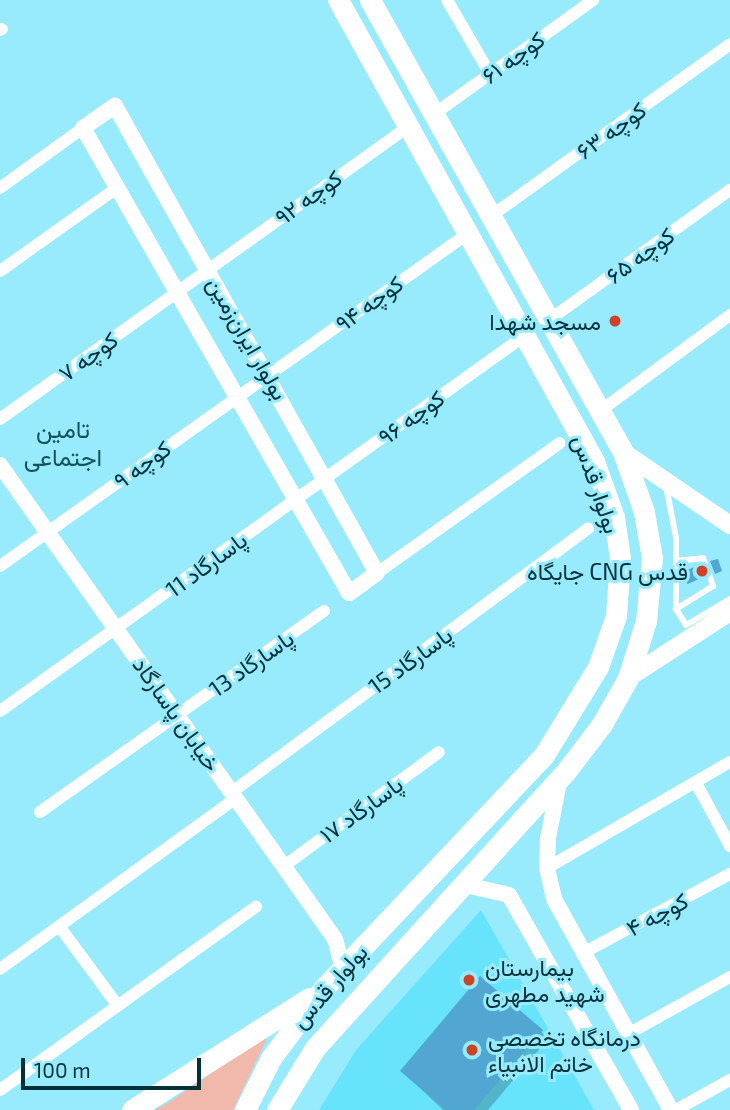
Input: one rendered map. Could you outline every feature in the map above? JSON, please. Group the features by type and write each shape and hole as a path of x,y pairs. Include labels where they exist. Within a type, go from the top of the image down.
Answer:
{"main road":[{"name":"بولوار قدس","path":"245,1110 283,1039 322,990 544,755 598,667 616,616 620,558 614,517 594,461 527,334 338,0"},
{"name":"بولوار قدس","path":"277,1110 315,1048 560,777 602,724 628,678 646,621 652,558 644,512 623,452 370,0"},
{"path":"623,452 665,484 730,525"},
{"path":"628,678 730,612"},
{"path":"132,1110 322,990"},
{"path":"284,1110 292,1083"}],"street":[{"path":"447,0 490,74"},
{"name":"کوچه ۶۱","path":"434,114 593,0"},
{"name":"کوچه ۶۳","path":"491,216 730,44"},
{"name":"بولوار ایران‌زمین","path":"115,106 269,374 377,573 349,593 83,128 115,106"},
{"name":"کوچه ۹۲","path":"177,292 409,126"},
{"path":"0,188 83,128"},
{"path":"0,271 117,188"},
{"name":"کوچه ۶۵","path":"549,320 730,190"},
{"name":"کوچه ۹۴","path":"237,397 470,232"},
{"name":"کوچه ۷","path":"0,419 177,292"},
{"path":"600,411 730,316"},
{"name":"کوچه ۹۶","path":"295,500 527,334"},
{"name":"کوچه ۹","path":"0,566 237,397"},
{"path":"377,573 560,443"},
{"name":"خیابان پاسارگاد","path":"0,465 335,939 343,968"},
{"name":"پاسارگاد 11","path":"116,628 295,500"},
{"name":"پاسارگاد 15","path":"0,969 588,529"},
{"name":"پاسارگاد 13","path":"40,812 324,611"},
{"path":"0,711 116,628"},
{"name":"پاسارگاد ۱۷","path":"284,866 439,752"},
{"path":"547,868 730,762"},
{"path":"560,777 547,868 554,899 628,1034 673,1110 730,1080"},
{"path":"696,783 730,846"},
{"name":"کوچه ۴","path":"583,953 730,874"},
{"path":"461,884 509,895 631,1110"},
{"path":"0,1090 256,907"},
{"path":"60,926 118,1006"},
{"path":"628,1034 730,977"}],"lane":[{"path":"665,484 676,561 676,608 686,625 730,599"},
{"path":"676,561 703,558 713,586 676,608"}],"shaded area":[{"name":"بیمارستان شهید مطهری","path":"481,910 594,1110 319,1110 356,1050"},
{"path":"270,1032 233,1110 155,1110 171,1101"}],"building":[{"path":"718,559 722,571 715,574 710,561"},
{"path":"699,565 704,577 688,584 682,572"},
{"name":"درمانگاه تخصصی خاتم الانبیاء","path":"480,976 543,1030 474,1110 446,1110 400,1071"}],"place":[{"name":"مسجد شهدا","path":"615,321"},
{"name":"جایگاه CNG قدس","path":"702,571"},
{"name":"بیمارستان شهید مطهری","path":"469,980"},
{"name":"درمانگاه تخصصی خاتم الانبیاء","path":"472,1050"}],"district":[{"name":"تامین اجتماعی","path":"63,443"}]}
